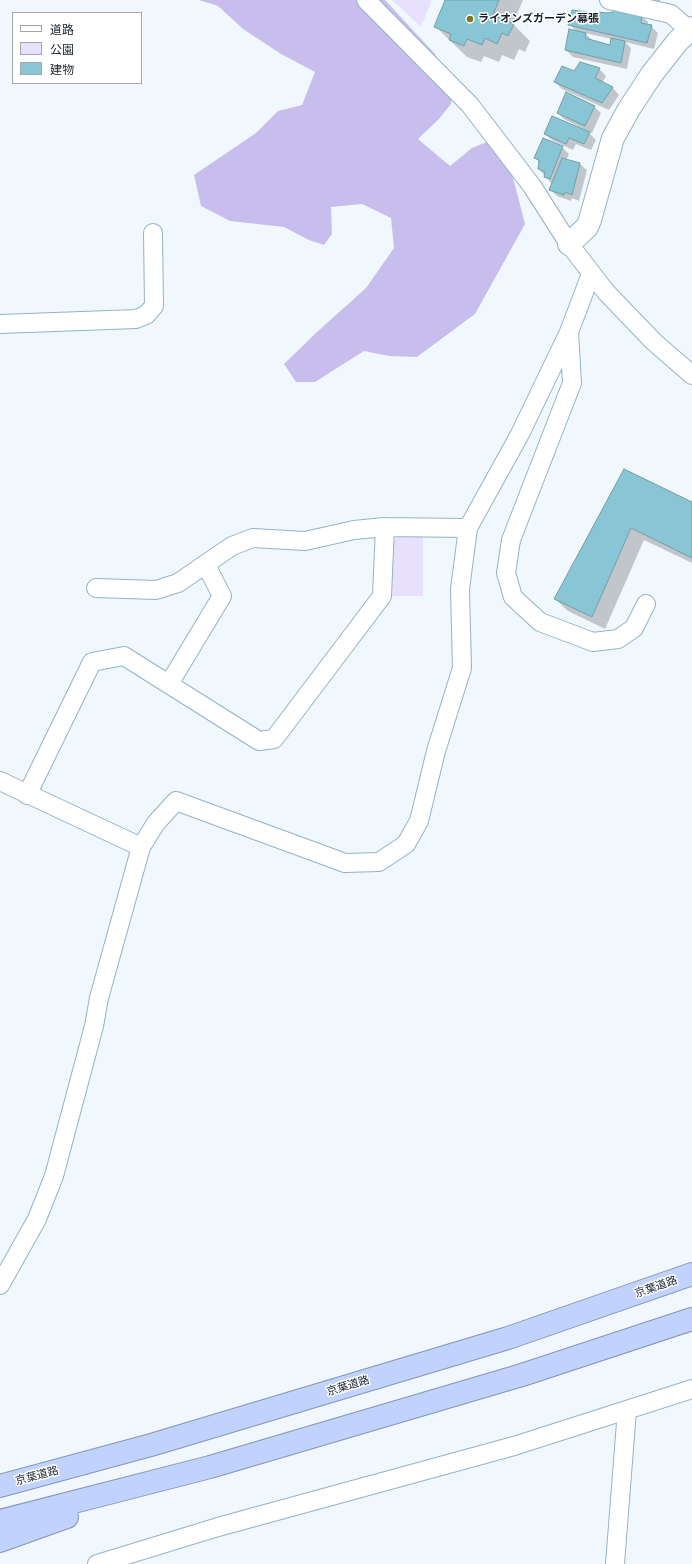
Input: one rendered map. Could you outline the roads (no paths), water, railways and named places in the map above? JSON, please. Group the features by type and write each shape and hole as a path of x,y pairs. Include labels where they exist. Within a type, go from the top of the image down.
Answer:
{"highway":[{"name":"京葉道路","path":"0,1486 151,1445 508,1338 692,1274"},
{"path":"0,1521 210,1467 522,1375 692,1319"},
{"path":"0,1475 151,1445"},
{"path":"0,1540 210,1467"}],"street":[{"path":"366,0 470,105 532,186 569,244 606,292 654,342 692,375"},
{"path":"569,244 587,227 590,220 609,149 618,128 652,74 678,41 690,29 671,14 609,0"},
{"path":"0,324 136,319 146,314 154,306 153,233"},
{"path":"0,1285 37,1219 54,1176 94,1026 99,998 141,847 156,823 176,801 345,863 379,862 406,844 419,821 436,751 462,668 460,589 468,528 520,434 569,332 591,274"},
{"path":"569,332 572,383 511,540 506,573 514,597 540,622 593,642 618,639 634,628 646,604"},
{"path":"96,588 156,590 178,584 232,546 253,538 305,541 354,530 385,527 468,528"},
{"path":"27,795 92,662 124,656 259,742 274,739 382,596 385,527"},
{"path":"169,684 222,596 206,565"},
{"path":"0,782 141,847"},
{"path":"96,1564 218,1527 514,1446 692,1389"},
{"path":"615,1564 627,1410"}],"place":[{"name":"ライオンズガーデン幕張","path":"470,19"}]}
